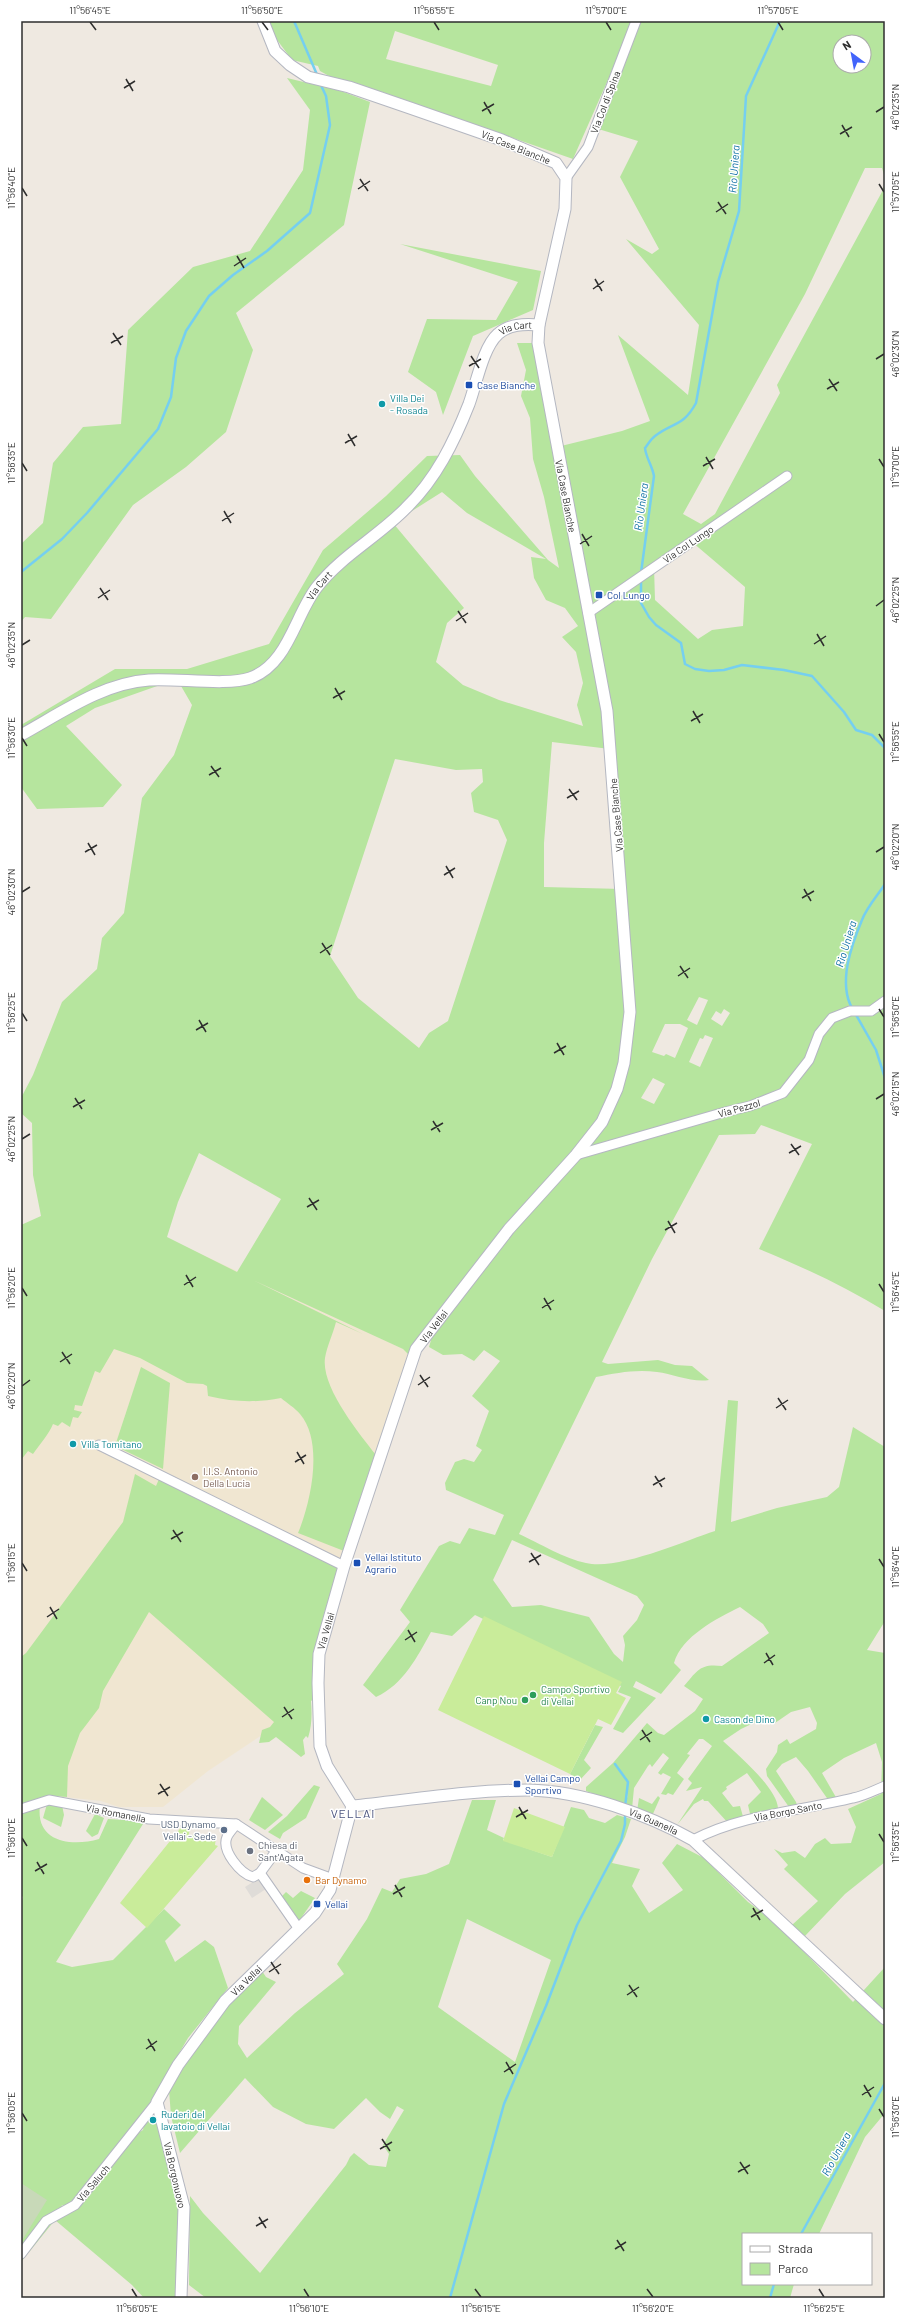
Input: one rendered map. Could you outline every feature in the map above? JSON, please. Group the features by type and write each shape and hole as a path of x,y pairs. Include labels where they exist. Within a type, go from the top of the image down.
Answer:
{"street":[{"name":"Via Case Bianche","path":"263,21 275,51 290,65 308,77 349,88 495,138 544,157 556,163 566,178 565,209 539,325 539,351 607,711 630,1012 624,1063 617,1089 602,1122 576,1155"},
{"name":"Via Col di Spina","path":"566,178 588,147 636,21"},
{"name":"Via Cart","path":"21,735 85,699 124,684 149,680 233,680 250,678 267,670 286,643 316,588 329,573 391,524 416,499 438,470 455,436 487,352 497,335 514,326 539,325"},
{"name":"Via Col Lungo","path":"588,612 788,476"},
{"name":"Via Pezzol","path":"576,1155 750,1106 783,1093 809,1060 819,1034 832,1018 850,1012 871,1011 885,1001"},
{"name":"Via Vellai","path":"157,2102 178,2066 225,2000 315,1913 330,1890 352,1806 327,1766 320,1746 319,1654 344,1566 416,1349 509,1229 576,1155"},
{"path":"99,1445 344,1566"},
{"name":"Via Borgo Santo","path":"693,1840 712,1831 744,1820 855,1798 885,1786"},
{"name":"Via Guanella","path":"352,1806 457,1795 529,1790 574,1796 626,1811 674,1829 693,1840 885,2019"},
{"name":"Via Romanella","path":"21,1809 49,1800 148,1819 236,1824"},
{"path":"277,1850 260,1873 253,1877 246,1875 229,1854 226,1837 236,1824 277,1850 303,1868 333,1879"},
{"path":"260,1873 299,1929"},
{"name":"Via Saluch","path":"21,2254 46,2221 75,2205 157,2102"},
{"name":"Via Borgonuovo","path":"157,2102 184,2207 180,2298"}],"shaded area":[{"name":"I.I.S. Antonio Della Lucia","path":"52,1184 403,1349 410,1356 339,1564 277,1725 208,1771 163,1807 119,1807 101,1801 55,1796 21,1804 21,1235 46,1211"},
{"path":"259,1878 266,1889 252,1898 245,1887"}],"green space":[{"path":"263,21 634,21 573,159 379,91 349,87 320,71 318,66 292,60","holes":["395,31 498,65 491,86 386,59"]},
{"path":"636,21 885,21 885,178 882,168 865,168 805,294 683,514 701,524 715,514 780,393 777,385 883,190 885,181 885,1311 823,1277 759,1249 812,1144 761,1125 755,1134 719,1135 652,1259 602,1362 608,1364 658,1360 675,1365 692,1366 709,1380 696,1380 649,1371 634,1371 596,1377 519,1534 569,1558 586,1563 599,1564 615,1563 650,1554 715,1531 728,1400 738,1401 731,1522 777,1508 827,1497 839,1487 853,1427 885,1447 885,1621 867,1650 885,1653 885,1862 845,1894 805,1936 792,1925 818,1901 784,1869 788,1865 774,1849 782,1853 795,1851 805,1858 815,1844 825,1838 831,1844 851,1843 856,1827 848,1809 881,1794 882,1762 876,1743 844,1758 822,1773 837,1799 829,1801 808,1771 796,1757 782,1764 776,1771 796,1802 798,1808 789,1807 767,1776 766,1769 777,1752 778,1745 787,1739 790,1744 816,1729 817,1723 810,1707 791,1712 775,1723 768,1716 741,1729 723,1741 756,1772 771,1791 778,1808 751,1818 748,1805 761,1792 747,1773 726,1787 727,1789 722,1793 733,1807 740,1806 744,1820 729,1824 708,1801 704,1801 703,1799 694,1804 677,1825 702,1787 686,1791 692,1783 688,1779 712,1746 703,1739 699,1739 687,1754 690,1755 677,1773 684,1779 673,1795 668,1793 666,1795 661,1794 671,1777 663,1773 661,1775 658,1773 669,1758 663,1753 652,1767 650,1764 648,1766 634,1788 632,1809 626,1805 628,1792 625,1805 586,1791 586,1787 613,1763 647,1723 658,1733 664,1735 695,1711 703,1699 684,1686 696,1672 704,1667 715,1665 722,1666 769,1633 763,1624 740,1607 701,1629 684,1645 678,1653 674,1663 681,1670 661,1694 636,1681 633,1687 656,1698 623,1733 613,1729 631,1697 618,1692 621,1686 475,1615 452,1636 431,1632 409,1669 386,1692 376,1697 363,1685 410,1622 400,1610 439,1546 450,1541 460,1544 469,1528 495,1535 504,1515 446,1490 445,1483 455,1462 464,1459 474,1462 482,1450 476,1446 489,1411 472,1396 500,1361 484,1350 474,1361 462,1354 443,1355 429,1347 434,1330 532,1209 599,1133 614,1110 625,1074 624,1063 602,1122 410,1356 403,1349 253,1280 363,1334 336,1322 325,1358 325,1370 335,1396 351,1422 376,1455 344,1551 298,1533 311,1489 313,1456 312,1440 307,1426 296,1410 281,1398 262,1401 244,1401 227,1400 208,1396 207,1386 203,1384 187,1383 140,1358 114,1349 100,1373 95,1371 82,1406 75,1405 74,1410 82,1412 78,1418 73,1417 70,1427 62,1422 58,1426 53,1424 33,1454 28,1451 21,1460 21,1225 41,1216 33,1175 32,1123 21,1113 21,1098 33,1075 62,1002 97,969 102,938 124,913 142,798 174,755 192,705 177,679 95,708 66,726 122,785 103,807 37,809 21,787 21,725 115,669 187,669 269,644 323,550 386,496 427,456 460,455 475,476 548,560 559,568 544,497 533,459 530,418 521,396 526,370 517,343 538,343 557,447 622,431 650,421 618,335 688,395 699,325 626,239 652,254 659,249 620,177 638,141 595,128","holes":["442,492 467,513 546,559 531,557 534,578 546,600 565,608 578,626 562,637 576,652 583,683 577,705 583,726 499,700 463,685 436,662 447,623 464,608 393,523","692,542 745,587 743,626 712,630 698,639 655,600 654,567","552,742 610,749 622,889 544,887 544,843","395,759 456,770 482,769 483,782 471,793 474,812 498,820 507,840 448,1021 429,1033 419,1048 358,998 330,956","699,997 708,1000 697,1025 687,1020","724,1009 730,1013 722,1026 711,1019 716,1011 721,1014","665,1024 680,1024 688,1028 675,1058 666,1054 664,1056 652,1052","705,1035 713,1038 700,1067 689,1062 700,1038 703,1039","653,1078 665,1084 654,1104 641,1098","199,1153 281,1199 237,1272 167,1237 178,1202","512,1540 637,1596 644,1605 637,1620 623,1636 625,1645 623,1662 614,1654 589,1617 541,1605 512,1607 493,1580"]},
{"path":"287,78 341,91 370,102 344,225 236,313 253,350 226,432 186,467 133,505 51,619 25,617 21,622 21,544 43,523 53,463 83,427 121,424 128,330 193,267 250,251 303,170 310,110"},
{"path":"400,244 541,271 533,310 473,336 443,415 436,392 408,372 427,319 496,320 518,282"},
{"path":"141,1367 170,1383 163,1469 115,1446"},
{"path":"135,1474 156,1486 159,1479 337,1566 339,1571 315,1698 311,1701 312,1715 310,1729 308,1738 306,1736 303,1740 305,1754 301,1757 276,1737 269,1742 259,1743 262,1730 270,1727 274,1722 149,1612 103,1691 99,1708 80,1733 68,1766 67,1797 55,1796 21,1804 21,1657 26,1653 123,1522"},
{"name":"Campo Sportivo di Vellai","path":"484,1616 622,1682 616,1693 626,1698 611,1725 598,1719 570,1774 438,1710"},
{"path":"595,1725 603,1727 584,1760 591,1768 579,1781 570,1774"},
{"path":"314,1785 320,1787 306,1818 283,1833 280,1839 268,1832 287,1816"},
{"path":"658,1796 660,1798 652,1816 637,1811 639,1798 652,1804"},
{"path":"262,1797 283,1815 265,1830 249,1820"},
{"path":"472,1800 496,1800 487,1830 504,1838 503,1840 552,1857 571,1807 584,1810 589,1818 605,1823 617,1815 631,1819 625,1837 612,1863 640,1869 632,1886 649,1913 683,1890 662,1863 677,1844 704,1858 748,1902 775,1922 853,2002 885,1967 885,2113 865,2137 819,2233 742,2233 742,2285 794,2285 790,2298 206,2298 189,2285 190,2196 203,2213 260,2273 354,2153 369,2165 386,2167 389,2154 383,2145 404,2110 397,2106 390,2119 380,2112 366,2098 334,2129 306,2124 273,2107 245,2078 180,2153 171,2116 169,2090 181,2068 215,2019 262,1971 266,1977 276,1982 239,2026 238,2044 247,2058 295,2013 344,1974 337,1964 367,1919 382,1888 392,1892 400,1879 426,1874 449,1864","holes":["467,1919 551,1960 515,2062 438,2007"]},
{"path":"47,1804 62,1805 64,1815 61,1827 43,1818"},
{"path":"40,1805 40,1817 43,1827 49,1834 57,1839 67,1842 99,1839 108,1819 142,1821 143,1824 56,1962 72,1967 113,1960 164,1909 181,1925 165,1941 175,1962 205,1940 214,1947 228,1988 188,2038 141,2118 71,2205 61,2205 75,2210 138,2133 143,2130 145,2118 158,2120 180,2208 175,2298 144,2298 132,2285 55,2220 21,2262 21,1905 23,1897 21,1895 21,1813"},
{"path":"514,1808 565,1827 552,1857 503,1841"},
{"path":"95,1814 104,1818 98,1834 92,1837 86,1831"},
{"path":"190,1823 189,1835 216,1837 215,1845 218,1846 147,1928 120,1903 183,1825"},
{"path":"301,1891 315,1898 299,1921 280,1898 286,1892 293,1898"},
{"path":"21,2183 47,2200 21,2242"}],"waterway":[{"path":"294,21 318,77"},
{"name":"Rio Uniera","path":"641,573 654,476 645,448 655,436 687,416 696,403 718,282 739,211 746,96 780,21"},
{"path":"21,572 62,539 87,513 158,429 171,397 176,358 186,331 209,296 233,275 267,251 310,213 330,125 326,96 320,83"},
{"name":"Rio Uniera","path":"641,580 641,603 649,617 656,625 681,643 685,664 695,669 709,671 724,670 742,665 784,670 812,676 844,712 856,730 872,735 885,748"},
{"name":"Rio Uniera","path":"852,1008 846,987 846,976 850,953 864,915 885,884"},
{"name":"Rio Uniera","path":"855,1013 876,1050 885,1078"},
{"path":"615,1764 628,1782 625,1807"},
{"path":"450,2298 504,2104 546,2006 577,1925 621,1841 625,1824 625,1814"},
{"name":"Rio Uniera","path":"802,2233 885,2083"},
{"name":"Rio Uniera","path":"770,2298 774,2285"}],"place":[{"name":"Case Bianche","path":"469,385"},
{"name":"Villa Dei - Rosada","path":"382,404"},
{"name":"Col Lungo","path":"599,595"},
{"name":"Villa Tomitano","path":"73,1444"},
{"name":"I.I.S. Antonio Della Lucia","path":"195,1477"},
{"name":"Vellai Istituto Agrario","path":"357,1563"},
{"name":"Campo Sportivo di Vellai","path":"533,1695"},
{"name":"Canp Nou","path":"525,1700"},
{"name":"Cason de Dino","path":"706,1719"},
{"name":"Vellai Campo Sportivo","path":"517,1784"},
{"name":"USD Dynamo Vellai - Sede","path":"224,1830"},
{"name":"Chiesa di Sant'Agata","path":"250,1851"},
{"name":"Bar Dynamo","path":"307,1880"},
{"name":"Vellai","path":"317,1904"},
{"name":"Ruderi del lavatoio di Vellai","path":"153,2120"}],"district":[{"name":"VELLAI","path":"353,1814"}]}
